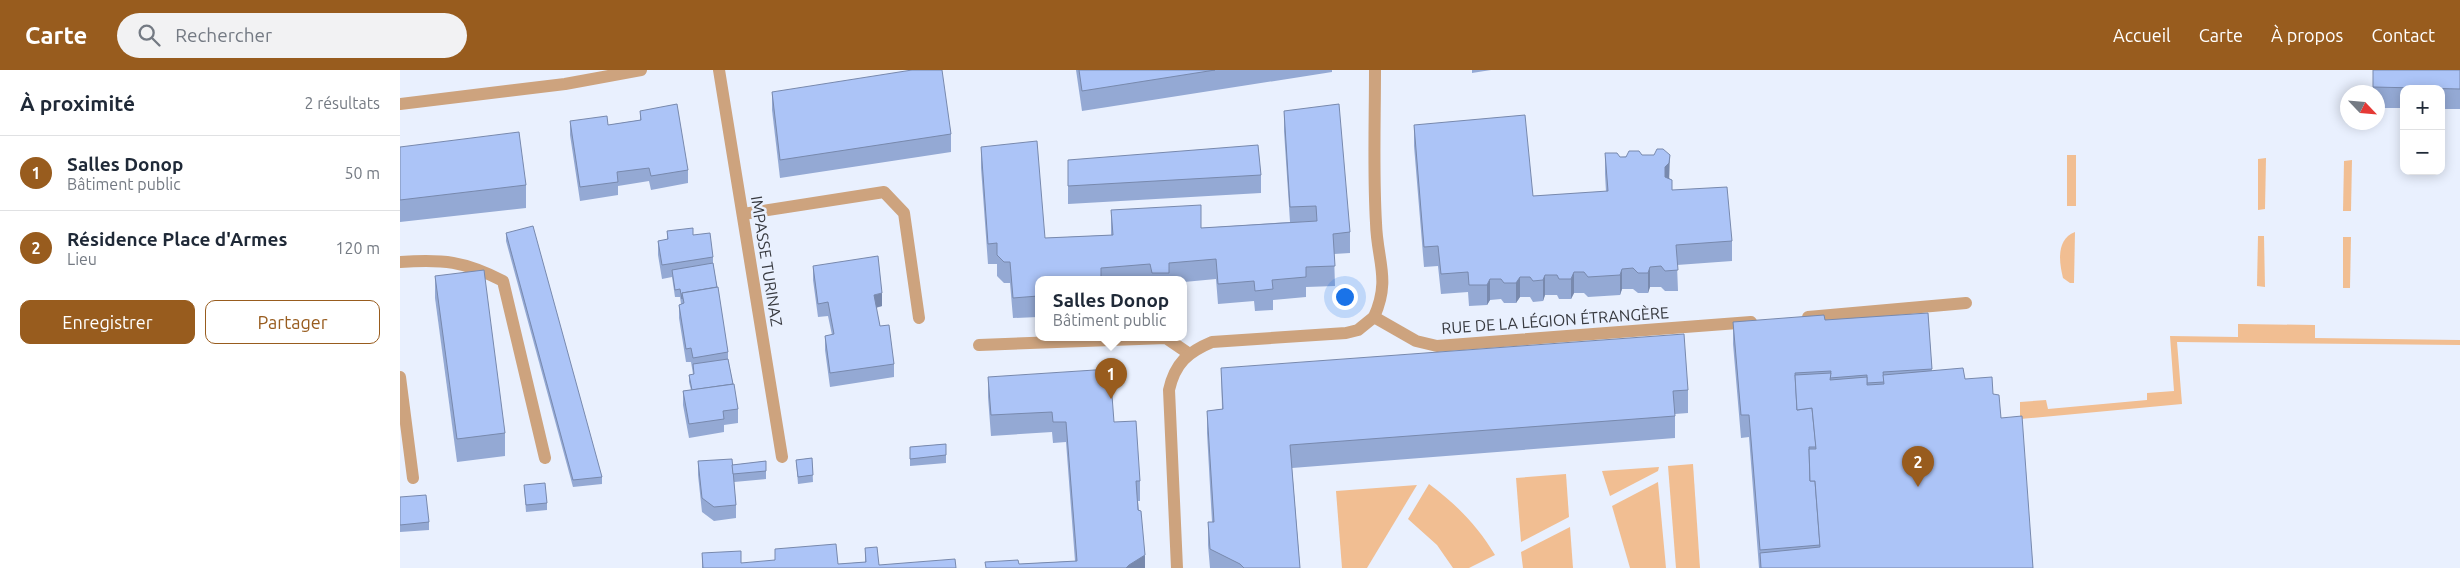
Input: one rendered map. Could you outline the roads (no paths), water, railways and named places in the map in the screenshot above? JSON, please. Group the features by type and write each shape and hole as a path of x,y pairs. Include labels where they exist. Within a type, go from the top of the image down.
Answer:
{"street":[{"path":"400,104 565,84 641,70"},
{"name":"IMPASSE TURINAZ","path":"719,70 782,457"},
{"path":"1177,568 1168,402 1172,376 1178,364 1188,353 1212,342 1346,333 1358,330 1374,316 1382,299 1383,275 1376,225 1375,70"},
{"path":"743,214 884,192 904,213 919,318"},
{"path":"400,262 438,260 480,269 503,281 545,458"},
{"path":"1798,318 1966,303"},
{"name":"RUE DE LA LÉGION ÉTRANGÈRE","path":"1374,316 1416,340 1437,346 1768,320"},
{"path":"979,345 1086,341"},
{"path":"1170,341 1188,353"},
{"path":"400,376 413,478"}],"place":[{"name":"Salles Donop","path":"1111,399"},
{"name":"Résidence Place d'Armes","path":"1918,487"}]}
